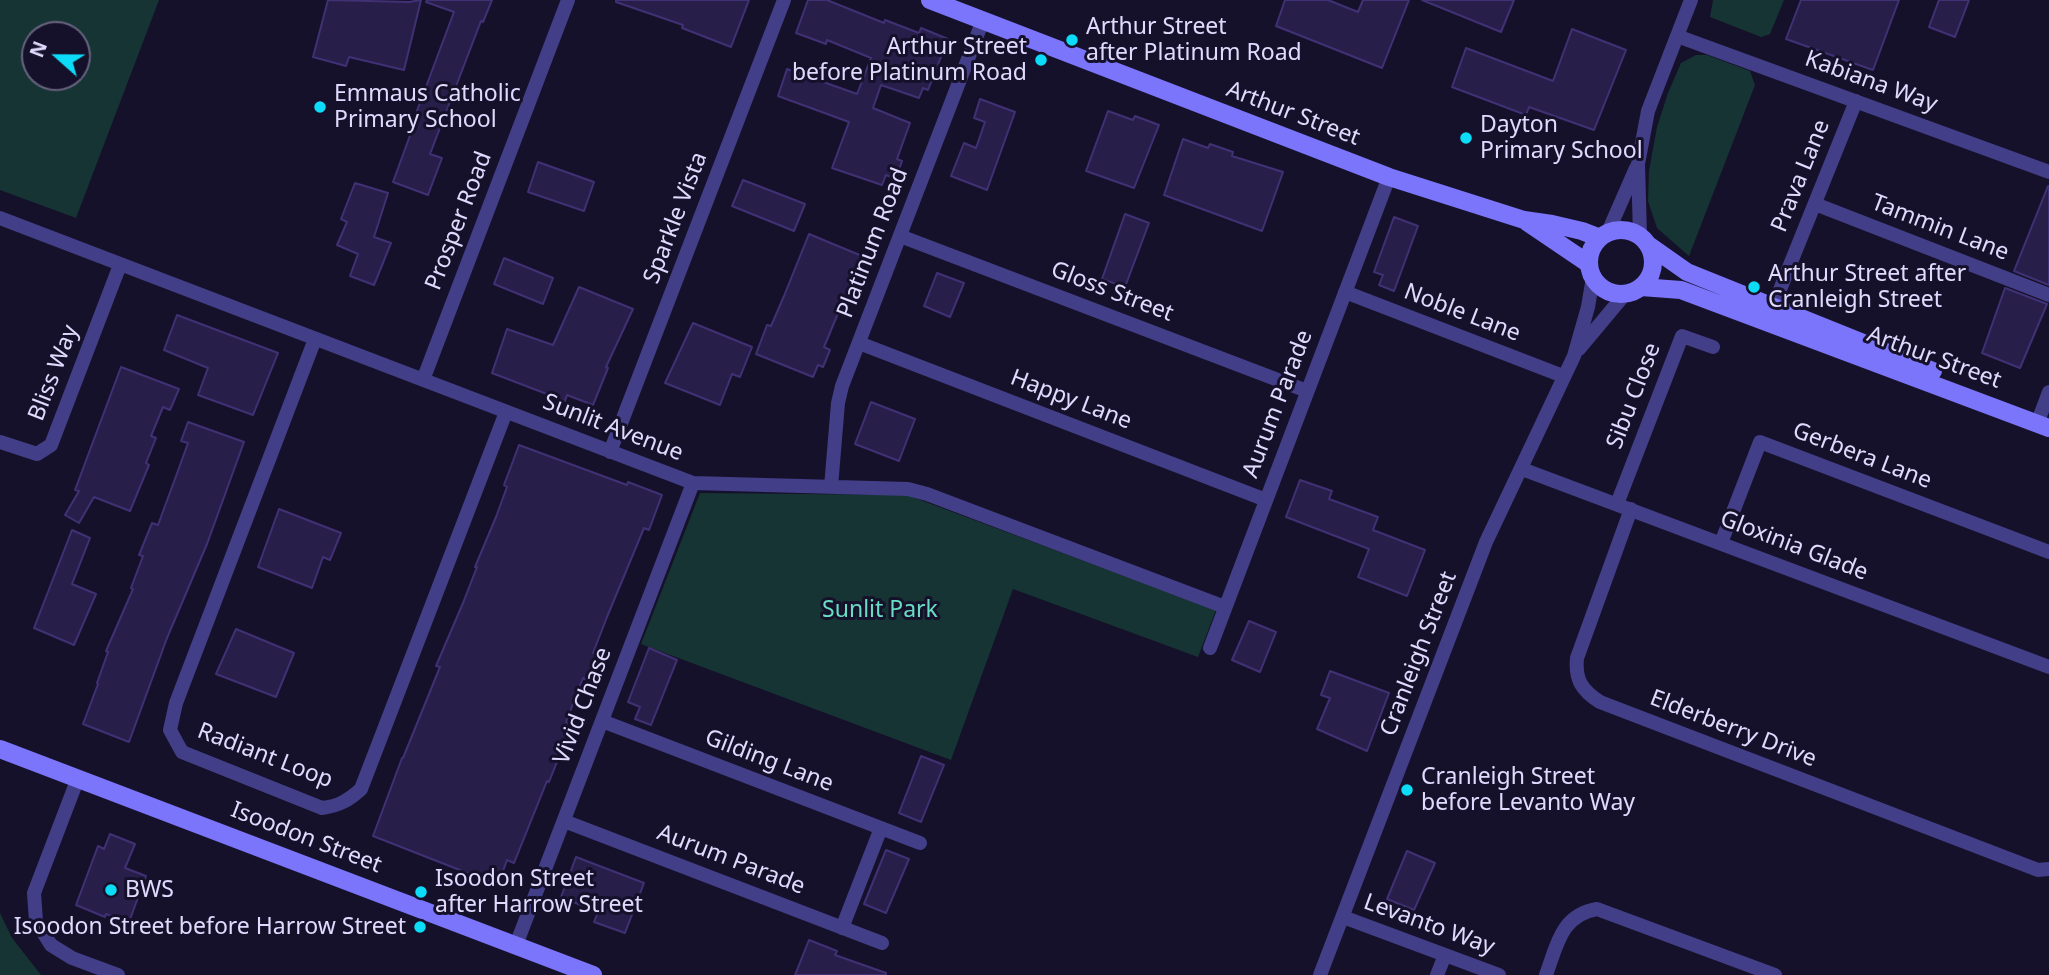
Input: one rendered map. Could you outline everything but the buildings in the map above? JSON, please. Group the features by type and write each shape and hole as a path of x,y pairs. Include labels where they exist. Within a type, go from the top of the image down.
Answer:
{"street":[{"name":"Prosper Road","path":"423,380 568,0"},
{"name":"Sparkle Vista","path":"610,452 784,0"},
{"name":"Arthur Street","path":"930,0 1389,177 1524,220 1604,235"},
{"path":"1638,164 1645,241 1653,257 1653,268 1648,279 1633,290 1606,290 1591,270 1592,250 1604,235 1638,164 1648,111 1691,0"},
{"name":"Platinum Road","path":"831,487 838,403 983,20"},
{"name":"Kabiana Way","path":"1677,36 2049,172"},
{"name":"Prava Lane","path":"1773,307 1856,101"},
{"name":"Aurum Parade","path":"1210,648 1389,177"},
{"name":"Tammin Lane","path":"1815,204 2049,295"},
{"name":"Sunlit Avenue","path":"0,218 693,483 908,489 1225,607"},
{"name":"Arthur Street","path":"1524,220 1591,270"},
{"path":"1604,235 1628,230 1645,241"},
{"name":"Gloss Street","path":"900,236 1307,391"},
{"name":"Arthur Street","path":"1645,241 1687,272 1958,382 2010,413"},
{"name":"Bliss Way","path":"0,442 37,454 51,445 120,265"},
{"name":"Cranleigh Street","path":"1574,356 1588,307 1591,270"},
{"name":"Arthur Street","path":"1633,290 1681,290 2043,426"},
{"name":"Cranleigh Street","path":"1320,975 1486,542 1574,356 1604,317 1633,290"},
{"name":"Noble Lane","path":"1345,292 1563,376"},
{"name":"Sibu Close","path":"1624,506 1682,336 1713,347"},
{"name":"Radiant Loop","path":"315,339 176,703 170,730 182,752 322,808 349,800 361,789 506,412"},
{"name":"Happy Lane","path":"859,343 1266,499"},
{"path":"2043,426 2049,393"},
{"name":"Gerbera Lane","path":"1721,542 1760,442 2049,552"},
{"name":"Gloxinia Glade","path":"1522,469 2049,667"},
{"name":"Vivid Chase","path":"516,944 693,483"},
{"name":"Elderberry Drive","path":"1624,506 1577,657 1576,672 1580,685 1588,695 1600,702 2038,870 2049,869"},
{"name":"Gilding Lane","path":"602,721 920,843"},
{"name":"Isoodon Street","path":"0,749 593,975"},
{"path":"78,778 34,893 36,921 51,946 72,958 118,975"},
{"name":"Aurum Parade","path":"564,821 882,943"},
{"path":"842,928 881,828"},
{"path":"1546,975 1567,924 1575,916 1597,909 1774,975"},
{"name":"Levanto Way","path":"1343,917 1499,975"},
{"path":"1437,975 1445,955"}],"green space":[{"path":"0,0 159,0 76,218 0,190"},
{"path":"1713,0 1784,0 1770,34 1761,37 1710,17"},
{"path":"1696,55 1707,55 1750,71 1755,85 1689,256 1657,228 1648,201 1649,171 1657,127 1668,93 1681,63"},
{"name":"Sunlit Park","path":"700,493 907,495 1216,610 1198,657 1013,589 951,760 641,644"},
{"path":"0,913 12,938 41,975 0,975"}],"place":[{"name":"Arthur Street after Platinum Road","path":"1072,40"},
{"name":"Arthur Street before Platinum Road","path":"1041,60"},
{"name":"Emmaus Catholic Primary School","path":"320,107"},
{"name":"Dayton Primary School","path":"1466,138"},
{"name":"Arthur Street after Cranleigh Street","path":"1754,287"},
{"name":"Cranleigh Street before Levanto Way","path":"1407,790"},
{"name":"BWS","path":"111,890"},
{"name":"Isoodon Street after Harrow Street","path":"421,892"},
{"name":"Isoodon Street before Harrow Street","path":"420,927"}]}
